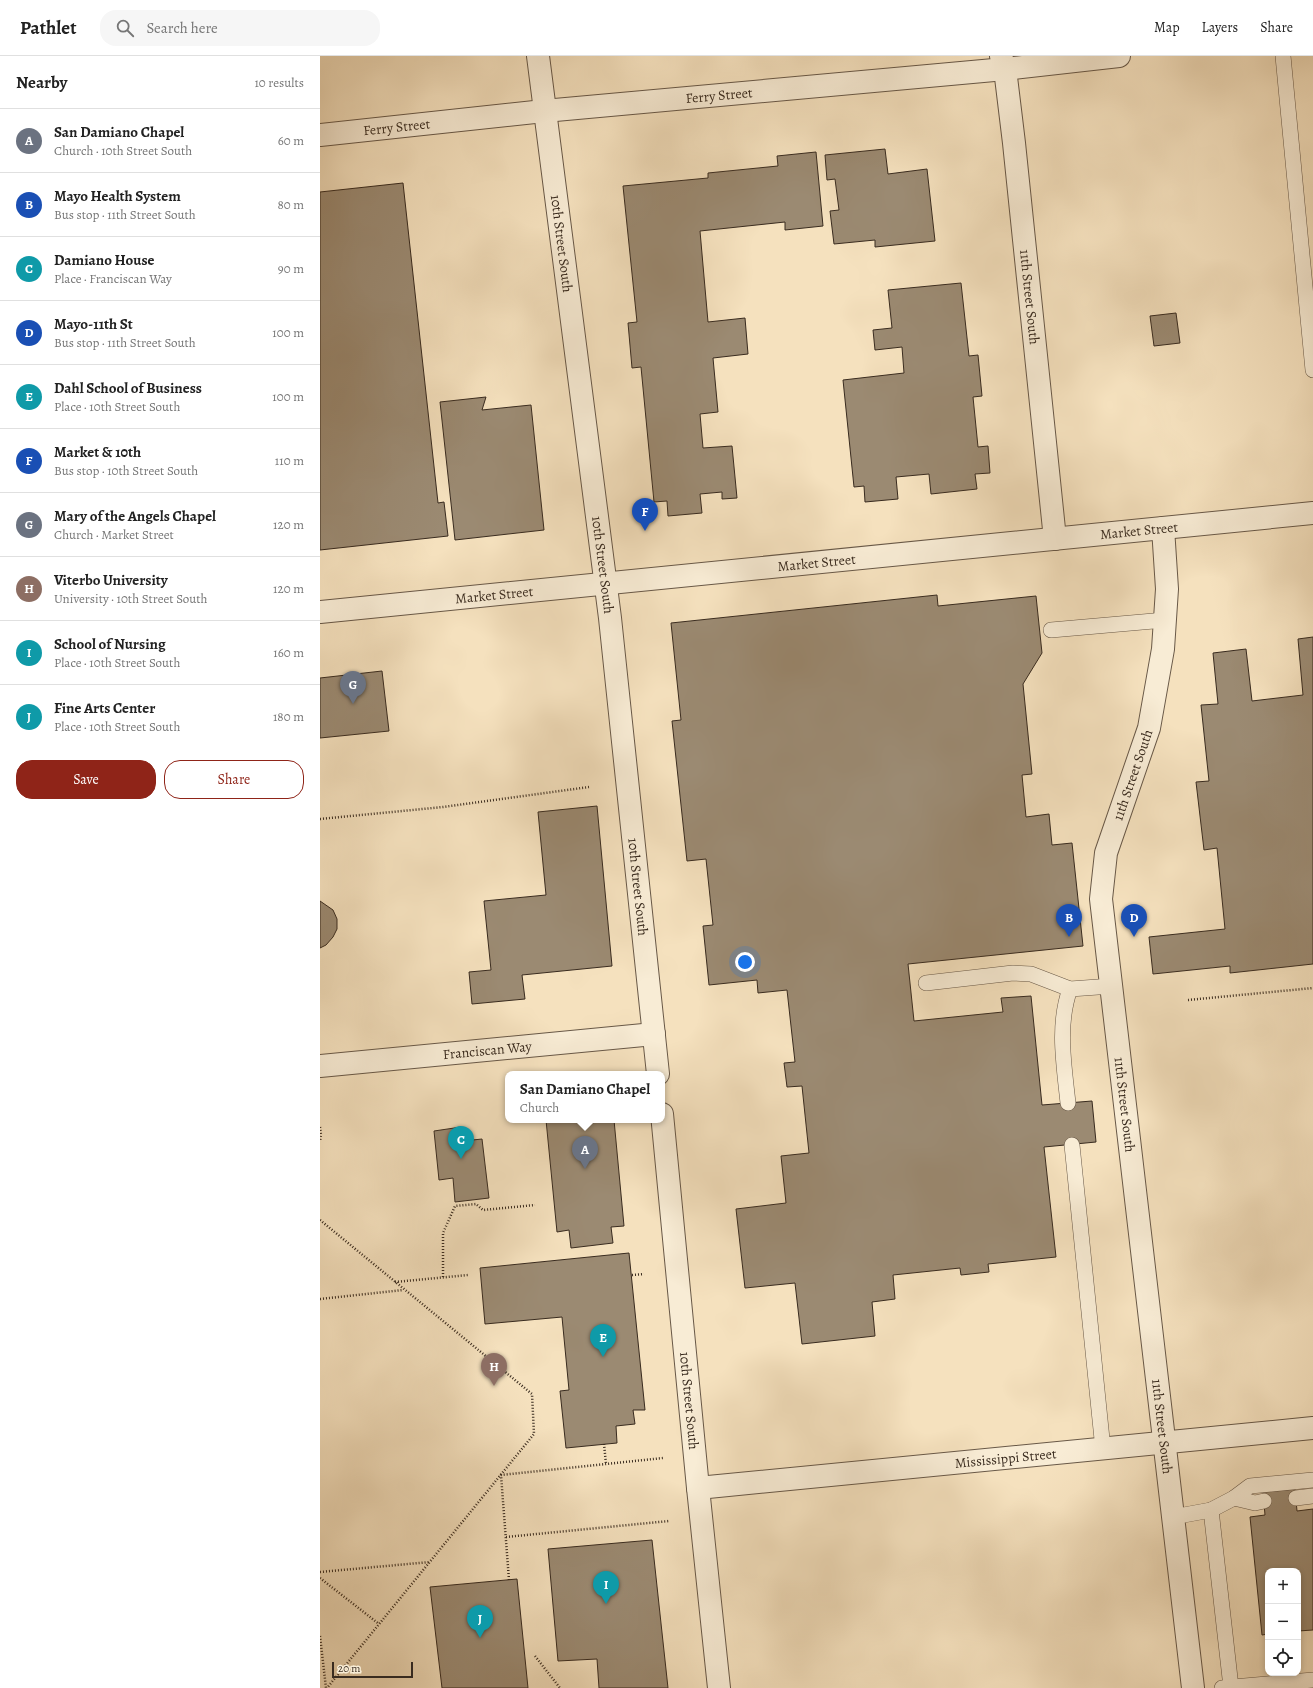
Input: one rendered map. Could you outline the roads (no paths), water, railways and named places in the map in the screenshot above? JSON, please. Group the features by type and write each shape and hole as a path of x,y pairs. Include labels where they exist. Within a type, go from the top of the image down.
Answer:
{"street":[{"name":"10th Street South","path":"538,56 606,584 658,1071"},
{"name":"Ferry Street","path":"320,135 1003,62 1119,56"},
{"name":"11th Street South","path":"1003,62 1055,539"},
{"name":"Market Street","path":"320,612 1313,513"},
{"name":"11th Street South","path":"1163,528 1167,589 1163,649 1149,728 1106,853 1101,899 1194,1688"},
{"name":"Franciscan Way","path":"320,1066 654,1034"},
{"name":"10th Street South","path":"663,1123 719,1688"},
{"name":"Mississippi Street","path":"698,1488 1313,1428"}],"lane":[{"path":"1283,56 1313,370"},
{"path":"1051,630 1165,620"},
{"path":"926,983 1013,973 1031,974 1070,989 1112,986"},
{"path":"1068,1103 1063,1054 1063,1028 1065,1004 1070,989"},
{"path":"1072,1144 1102,1449"},
{"path":"1173,1517 1211,1510 1234,1498 1250,1486 1313,1480"},
{"path":"1296,1498 1313,1496"},
{"path":"1234,1498 1255,1503 1264,1501"},
{"path":"1211,1510 1226,1688 1313,1680"}],"place":[{"name":"Market & 10th","path":"645,531"},
{"name":"Mary of the Angels Chapel","path":"353,704"},
{"name":"Mayo Health System","path":"1069,937"},
{"name":"Mayo-11th St","path":"1134,937"},
{"name":"Damiano House","path":"461,1159"},
{"name":"San Damiano Chapel","path":"585,1169"},
{"name":"Dahl School of Business","path":"603,1357"},
{"name":"Viterbo University","path":"494,1386"},
{"name":"School of Nursing","path":"606,1604"},
{"name":"Fine Arts Center","path":"480,1638"}]}
